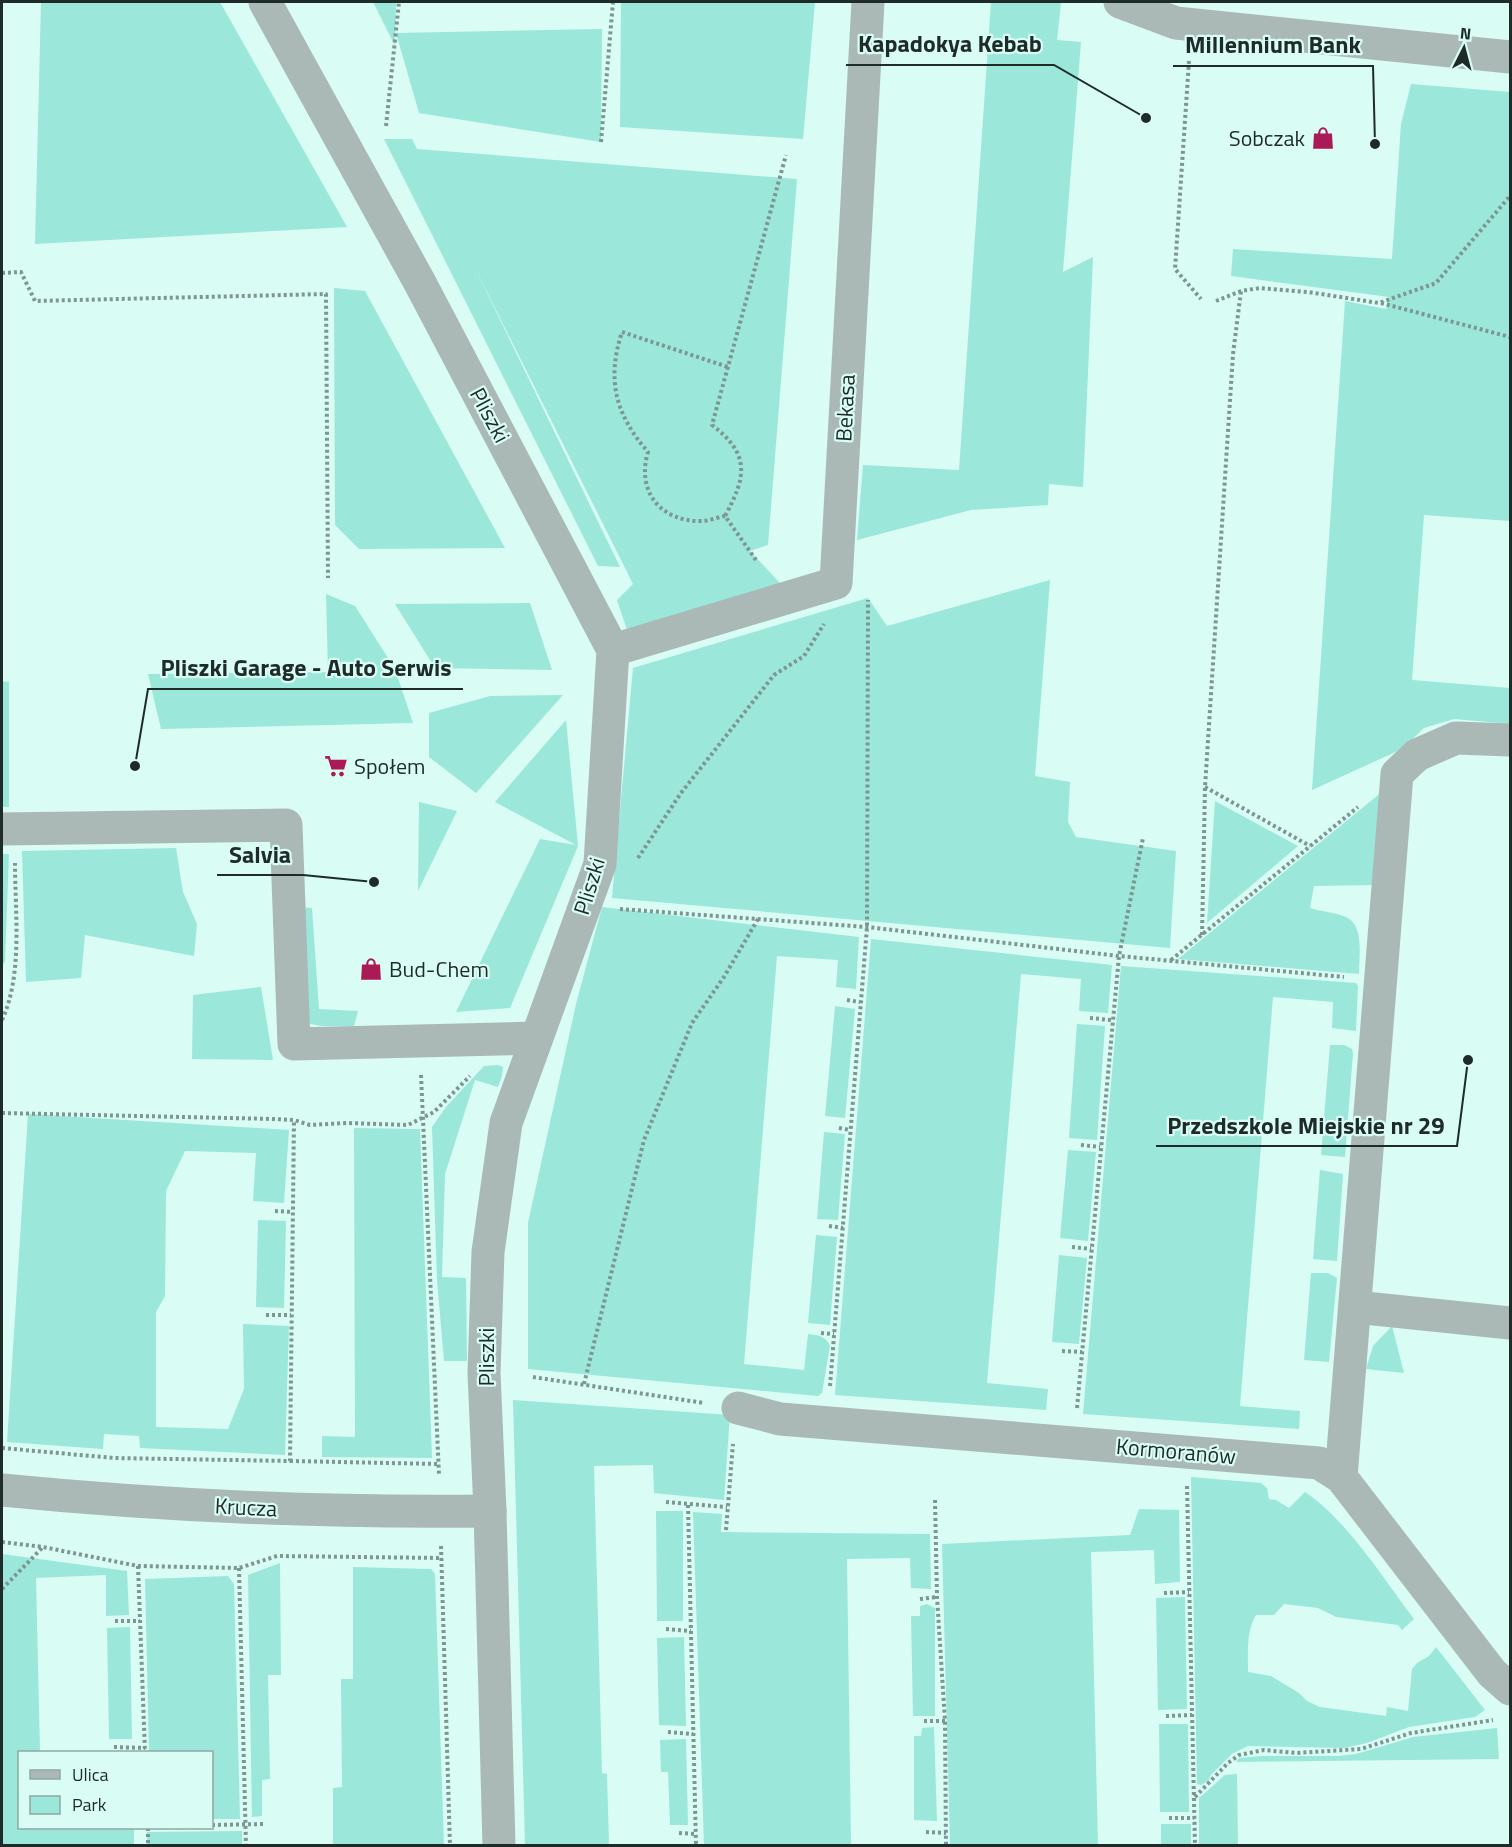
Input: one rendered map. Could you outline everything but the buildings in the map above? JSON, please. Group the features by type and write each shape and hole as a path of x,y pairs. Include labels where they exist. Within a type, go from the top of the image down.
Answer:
{"street":[{"name":"Pliszki","path":"265,2 420,283 613,650 600,864 506,1122 488,1252 484,1373 499,1845"},
{"name":"Bekasa","path":"613,650 836,583 868,2"},
{"path":"1120,2 1176,23 1510,57"},
{"path":"1341,1477 1397,774 1417,755 1455,738 1510,740"},
{"path":"9,829 286,825 294,1044 536,1038"},
{"path":"1355,1306 1510,1323"},
{"name":"Kormoranów","path":"738,1408 780,1419 1319,1463 1341,1477 1492,1673 1510,1689"},
{"name":"Krucza","path":"2,1490 110,1500 311,1511 490,1512"}],"path":[{"path":"386,126 399,2"},
{"path":"601,142 613,2"},
{"path":"1189,51 1175,268 1201,299"},
{"path":"728,367 622,332 616,351 614,376 617,398 623,418 633,435 648,452 644,465 644,483 654,502 676,518 702,521 725,516 734,500 741,477 740,454 727,437 712,425 728,367 786,155"},
{"path":"1379,303 1436,284 1510,196"},
{"path":"2,273 21,272 35,301 326,294 328,578"},
{"path":"1216,301 1241,291 1260,288 1308,292 1379,303 1510,337"},
{"path":"1202,934 1205,787 1233,354 1241,291"},
{"path":"725,516 756,560"},
{"path":"830,1391 867,927 868,598"},
{"path":"637,861 681,793 774,675 804,656 828,618"},
{"path":"1170,961 1397,774"},
{"path":"1205,787 1310,846"},
{"path":"2,1020 9,1005 15,967 9,829"},
{"path":"1077,1410 1119,956 1143,838"},
{"path":"613,908 867,927 1119,956 1346,977"},
{"path":"584,1384 644,1140 692,1023 724,976 758,919"},
{"path":"847,1000 860,1002"},
{"path":"1090,1018 1112,1020"},
{"path":"414,1040 420,1053 439,1481"},
{"path":"2,1113 294,1120 310,1125 347,1123 408,1125 434,1112 474,1071"},
{"path":"290,1461 294,1120"},
{"path":"839,1128 850,1131"},
{"path":"1081,1145 1100,1147"},
{"path":"275,1211 293,1212"},
{"path":"829,1226 843,1228"},
{"path":"1072,1247 1091,1249"},
{"path":"267,1315 291,1315"},
{"path":"821,1333 834,1334"},
{"path":"1062,1351 1082,1352"},
{"path":"434,1372 444,1373"},
{"path":"533,1377 738,1408 726,1530"},
{"path":"2,1448 114,1458 438,1464"},
{"path":"1187,1482 1195,1845"},
{"path":"935,1500 937,1597 945,1721 946,1845"},
{"path":"666,1502 727,1508"},
{"path":"688,1505 696,1845"},
{"path":"2,1542 43,1547 138,1566 239,1568 277,1556 442,1558"},
{"path":"441,1542 450,1845"},
{"path":"2,1589 43,1547"},
{"path":"114,1747 145,1750 138,1566"},
{"path":"239,1568 246,1845"},
{"path":"1164,1593 1189,1592"},
{"path":"920,1599 937,1597"},
{"path":"115,1621 140,1621"},
{"path":"666,1629 691,1630"},
{"path":"1166,1716 1192,1714"},
{"path":"1194,1797 1239,1755 1264,1750 1296,1753 1361,1749 1411,1733 1494,1719"},
{"path":"924,1721 945,1721"},
{"path":"668,1732 693,1734"},
{"path":"1169,1818 1194,1818"},
{"path":"213,1825 264,1824"},
{"path":"148,1829 148,1845"},
{"path":"926,1832 946,1833"},
{"path":"679,1833 696,1834"}],"green space":[{"path":"41,2 220,2 347,227 35,244"},
{"path":"373,2 396,2 395,46"},
{"path":"621,2 815,2 803,139 620,127"},
{"path":"991,2 1061,3 1057,40 1081,42 1063,272 1093,257 1083,487 1049,484 1048,505 971,510 857,540 863,465 959,470"},
{"path":"602,29 601,142 419,113 396,33"},
{"path":"1411,84 1510,92 1510,521 1424,515 1412,680 1510,688 1510,724 1454,719 1424,728 1402,749 1312,790 1345,301 1386,309 1389,297 1231,276 1233,249 1392,259 1401,124"},
{"path":"384,139 412,139 417,149 797,179 768,545 750,551 792,596 632,645 617,600 633,584 473,264 620,567 598,566"},
{"path":"334,288 365,291 505,548 359,549 335,525"},
{"path":"1050,580 1035,776 1070,782 1068,822 1076,837 1176,851 1170,948 612,898 633,668 868,598 887,626"},
{"path":"326,594 355,606 395,669 413,723 161,729 148,674 328,672"},
{"path":"530,603 552,670 435,668 395,604"},
{"path":"2,681 9,682 9,807 2,807"},
{"path":"563,695 476,793 429,757 429,713 490,696"},
{"path":"566,720 578,846 510,1008 456,1012 540,839 576,845 495,802"},
{"path":"1383,791 1374,885 1314,886 1310,908 1344,916 1353,922 1360,943 1359,974 1178,959"},
{"path":"1215,801 1298,846 1207,923"},
{"path":"419,802 457,811 418,891"},
{"path":"176,848 183,892 197,924 194,956 85,935 81,978 26,982 22,851"},
{"path":"2,854 9,854 5,961 2,967"},
{"path":"299,907 312,908 319,1009 358,1011 354,1026 321,1026 306,1023"},
{"path":"602,907 859,937 856,989 836,987 838,960 777,956 744,1364 804,1370 808,1334 821,1337 830,1346 822,1393 818,1396 528,1369 528,1223 576,1004"},
{"path":"871,939 1112,965 1108,1013 1079,1011 1081,979 1021,974 987,1383 1048,1389 1046,1410 835,1395"},
{"path":"1121,966 1356,983 1358,986 1356,1031 1332,1028 1333,1002 1273,997 1240,1406 1300,1411 1299,1429 1083,1414"},
{"path":"261,987 273,1060 192,1059 193,995"},
{"path":"835,1006 855,1009 845,1118 825,1116"},
{"path":"1077,1024 1105,1026 1097,1140 1069,1138"},
{"path":"1330,1045 1344,1045 1352,1049 1353,1053 1345,1157 1321,1155"},
{"path":"484,1066 503,1067 498,1087 475,1080 445,1174 442,1277 466,1278 467,1361 444,1361 437,1280 432,1127 446,1107"},
{"path":"28,1114 289,1130 284,1203 253,1201 256,1153 185,1151 166,1191 165,1296 156,1312 156,1427 228,1429 244,1389 243,1324 289,1326 285,1455 140,1448 139,1436 104,1434 103,1449 7,1442"},
{"path":"354,1128 420,1129 432,1458 322,1457 322,1436 355,1437"},
{"path":"824,1132 845,1134 838,1220 817,1219"},
{"path":"1068,1150 1096,1152 1088,1241 1060,1238"},
{"path":"1320,1170 1343,1174 1337,1261 1313,1259"},
{"path":"258,1220 286,1221 284,1308 256,1307"},
{"path":"816,1235 837,1237 830,1325 808,1323"},
{"path":"1059,1255 1087,1258 1079,1344 1052,1342"},
{"path":"1311,1273 1328,1273 1337,1278 1329,1362 1304,1360"},
{"path":"1392,1326 1404,1373 1366,1369 1373,1346"},
{"path":"513,1400 730,1415 724,1500 654,1493 653,1465 594,1466 602,1773 607,1774 609,1845 525,1845"},
{"path":"1191,1477 1261,1483 1267,1488 1269,1499 1276,1500 1289,1508 1305,1492 1336,1518 1350,1534 1414,1619 1402,1630 1398,1625 1336,1617 1318,1608 1284,1604 1274,1615 1256,1615 1249,1635 1248,1672 1271,1676 1299,1693 1307,1701 1320,1707 1386,1716 1387,1707 1408,1711 1412,1669 1429,1656 1436,1647 1485,1710 1475,1717 1409,1727 1367,1743 1344,1748 1248,1746 1232,1754 1210,1776 1209,1780 1201,1785 1197,1784"},
{"path":"1139,1509 1179,1510 1180,1582 1155,1584 1154,1550 1091,1552 1098,1845 950,1845 942,1544 1130,1535"},
{"path":"656,1511 683,1511 683,1621 657,1621"},
{"path":"693,1512 722,1514 721,1532 930,1534 931,1589 911,1588 910,1558 847,1559 851,1845 704,1845"},
{"path":"2,1554 127,1571 129,1615 106,1616 106,1575 36,1578 40,1751 18,1751 18,1829 134,1829 134,1845 2,1845"},
{"path":"280,1563 281,1675 268,1675 270,1779 262,1780 262,1816 252,1817 248,1575"},
{"path":"353,1567 431,1569 435,1574 444,1845 333,1845 333,1788 342,1787 341,1679 353,1679"},
{"path":"228,1576 234,1584 240,1819 213,1819 213,1751 149,1751 145,1579"},
{"path":"1185,1597 1187,1709 1158,1710 1156,1598"},
{"path":"927,1604 935,1608 935,1716 913,1716 911,1616 920,1616 920,1606"},
{"path":"130,1627 132,1739 109,1739 107,1628"},
{"path":"684,1637 686,1726 659,1725 657,1638"},
{"path":"1159,1724 1188,1724 1189,1812 1160,1812"},
{"path":"934,1727 937,1821 914,1820 914,1736 921,1736 922,1728"},
{"path":"1497,1728 1499,1759 1236,1762 1239,1758 1261,1756 1356,1754 1413,1737"},
{"path":"686,1739 688,1825 670,1825 668,1772 661,1772 660,1740"},
{"path":"1237,1774 1238,1845 1199,1845 1199,1798 1225,1775"},
{"path":"1161,1824 1191,1824 1191,1845 1161,1845"},
{"path":"242,1831 242,1845 147,1845 147,1832"}],"place":[{"name":"Kapadokya Kebab","path":"1146,118"},
{"name":"Sobczak","path":"1323,138"},
{"name":"Millennium Bank","path":"1375,144"},
{"name":"Pliszki Garage - Auto Serwis","path":"135,766"},
{"name":"Społem","path":"336,766"},
{"name":"Salvia","path":"374,882"},
{"name":"Bud-Chem","path":"371,969"},
{"name":"Przedszkole Miejskie nr 29","path":"1468,1060"}]}
